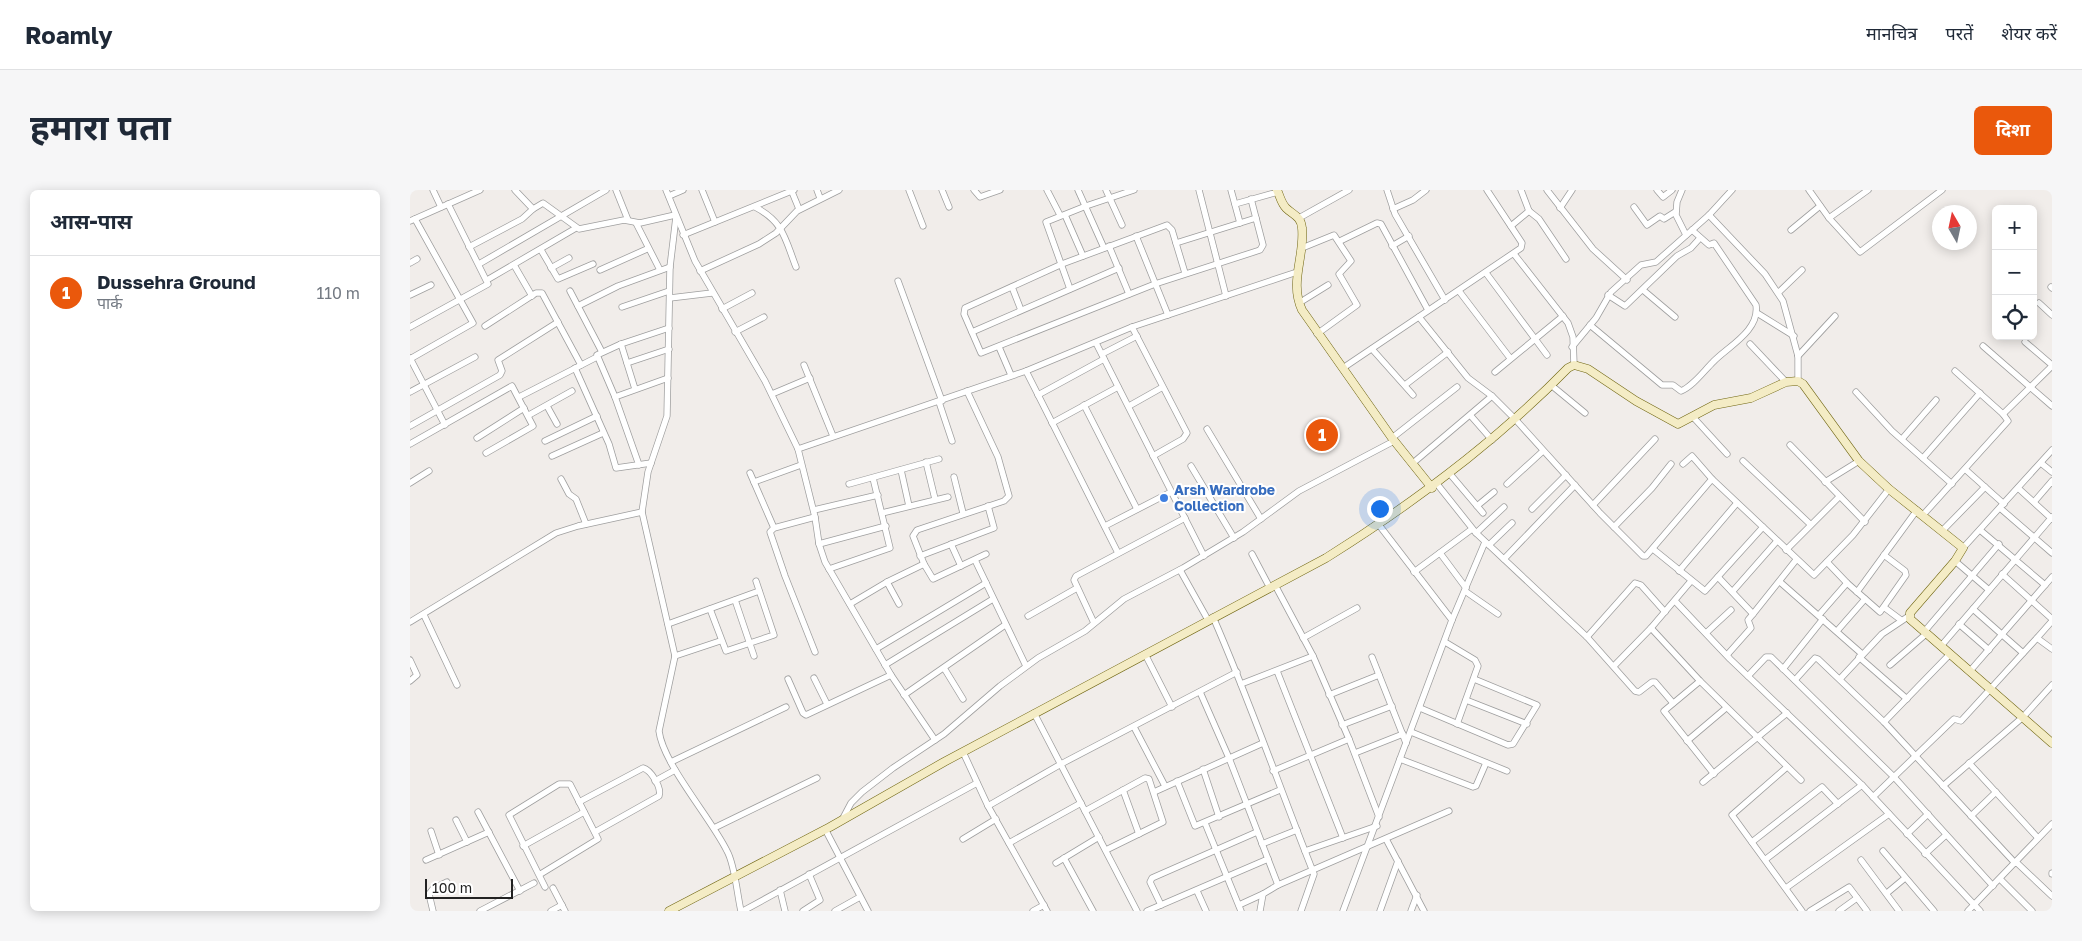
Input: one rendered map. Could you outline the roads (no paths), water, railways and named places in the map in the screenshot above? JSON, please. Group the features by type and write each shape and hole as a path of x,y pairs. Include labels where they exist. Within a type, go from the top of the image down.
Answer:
{"street":[{"path":"433,190 441,207"},
{"path":"445,425 410,359 472,325 472,321 413,220 480,190"},
{"path":"515,190 533,209"},
{"path":"479,264 606,190"},
{"path":"616,190 628,220"},
{"path":"683,190 667,193 683,236 700,271 772,394 798,449 815,514 819,544 829,568 890,675 935,740"},
{"path":"702,190 715,222"},
{"path":"816,190 820,198"},
{"path":"700,271 759,244 781,228 800,209 838,190"},
{"path":"909,190 922,226"},
{"path":"942,190 950,208"},
{"path":"974,190 980,197 1000,190"},
{"path":"1047,190 1083,256"},
{"path":"1078,190 1119,268 1130,294"},
{"path":"1106,190 1122,225"},
{"path":"1070,289 1046,224 1062,215 1109,197 1134,190"},
{"path":"1199,190 1226,296"},
{"path":"1231,190 1240,223"},
{"path":"1299,218 1349,190"},
{"path":"1387,190 1393,209 1445,300"},
{"path":"1393,209 1413,200 1426,190"},
{"path":"1343,368 1514,254 1522,246 1487,190"},
{"path":"1521,190 1529,211 1539,219 1566,259"},
{"path":"1547,190 1593,249 1627,280"},
{"path":"1560,208 1572,190"},
{"path":"1657,190 1663,197 1672,190"},
{"path":"1682,190 1676,212 1677,219 1686,235"},
{"path":"1572,347 1590,325 1608,295 1627,280 1638,268 1653,264 1709,215 1732,190"},
{"path":"1809,190 1829,218 1859,251 1863,251 1942,190"},
{"path":"1829,218 1868,190"},
{"path":"683,236 793,191 800,209"},
{"path":"1235,204 1278,191 1285,207 1299,218 1302,228 1302,248 1297,272 1299,303 1317,334 1393,440 1474,531 1587,637 1636,691 1639,692 1652,682 1655,682 1673,703"},
{"path":"1185,273 1171,227 1167,225 1062,264 964,309 964,314 980,353 1155,284 1262,248 1251,199"},
{"path":"469,247 522,219 533,209 544,203 576,228"},
{"path":"410,328 485,288 488,284 448,204"},
{"path":"1791,230 1820,206"},
{"path":"755,207 774,218 781,228 796,267"},
{"path":"1634,207 1646,225 1660,216 1664,219 1676,212"},
{"path":"1511,226 1529,211"},
{"path":"1709,215 1749,256 1779,292 1787,309 1794,336 1798,356 1798,381"},
{"path":"487,280 576,228 628,220 636,223 676,216"},
{"path":"676,216 670,267 666,422 651,463 642,512 675,656 659,728 661,742 675,770 728,852 742,911 977,783"},
{"path":"1176,243 1256,218"},
{"path":"636,223 647,248 660,270"},
{"path":"1340,241 1379,223 1428,310"},
{"path":"1590,325 1662,385 1673,385 1682,391 1743,336 1757,312 1755,302 1741,286 1714,243 1709,245 1692,230"},
{"path":"1302,248 1333,235 1340,241 1351,262 1339,274 1357,305 1317,334"},
{"path":"1136,236 1168,315"},
{"path":"1392,246 1409,236"},
{"path":"1608,295 1624,307 1677,256 1691,248 1700,238"},
{"path":"600,270 647,248"},
{"path":"541,250 557,278 560,279 593,264"},
{"path":"1514,254 1563,316 1571,330 1574,365"},
{"path":"551,268 569,258"},
{"path":"410,263 417,260"},
{"path":"514,265 532,296"},
{"path":"578,306 618,286 670,267"},
{"path":"972,332 1119,268"},
{"path":"1779,292 1802,270"},
{"path":"798,449 1026,371 1132,327 1297,272"},
{"path":"1486,273 1547,354"},
{"path":"898,281 941,401 952,441"},
{"path":"410,296 431,285"},
{"path":"1299,303 1328,285"},
{"path":"1012,287 1021,310"},
{"path":"1643,290 1675,317"},
{"path":"1459,291 1510,358"},
{"path":"570,292 602,352"},
{"path":"622,307 670,294 712,292"},
{"path":"485,326 532,296 542,293 558,322 578,366 616,468 651,463"},
{"path":"722,309 752,293"},
{"path":"2039,303 2052,315"},
{"path":"1757,312 1794,336"},
{"path":"1495,372 1563,316"},
{"path":"1798,356 1836,316"},
{"path":"735,332 764,317"},
{"path":"1419,317 1473,382 1492,396 1643,556 1646,556 1653,549 1712,479"},
{"path":"410,426 500,375 502,371 498,360 558,322"},
{"path":"1132,327 1161,388 1187,436 1153,456"},
{"path":"519,397 597,357 597,354 669,328"},
{"path":"1038,395 1137,336"},
{"path":"2004,414 2052,365 2025,342"},
{"path":"1096,343 1204,556"},
{"path":"621,344 634,389"},
{"path":"1750,344 1772,365 1786,382"},
{"path":"1982,346 2052,406"},
{"path":"998,347 1011,376"},
{"path":"627,363 669,349"},
{"path":"1372,349 1413,395"},
{"path":"1405,385 1448,352"},
{"path":"410,392 475,357"},
{"path":"597,357 615,397 639,465"},
{"path":"804,365 833,436"},
{"path":"669,911 842,820 963,752 1273,586 1379,525 1435,486 1492,440 1568,368 1574,365 1588,369 1674,423 1683,423 1714,405 1751,398 1786,382 1798,381 1803,384 1859,461 1889,489 1943,530 1963,548"},
{"path":"1026,371 1118,553"},
{"path":"1857,592 1884,555 1920,513 1966,470 2007,424 2008,418 1955,371"},
{"path":"615,397 668,378"},
{"path":"772,394 810,378"},
{"path":"1551,385 1586,414"},
{"path":"1052,423 1118,386"},
{"path":"410,444 509,387 513,387 533,426 486,453"},
{"path":"842,820 851,803 862,792 935,740 1026,666 1094,623 1124,599 1180,570 1234,538 1299,491 1393,440 1457,387"},
{"path":"1128,406 1161,388"},
{"path":"529,416 572,391"},
{"path":"968,391 998,457 1009,492 1007,499 914,532 913,536 920,556 933,579 986,554"},
{"path":"1856,392 1902,439 1952,484"},
{"path":"1923,458 1980,393"},
{"path":"1413,463 1471,416 1492,396"},
{"path":"1902,439 1936,400"},
{"path":"1084,405 1136,509"},
{"path":"547,406 557,424"},
{"path":"477,438 524,408"},
{"path":"545,441 597,416"},
{"path":"1471,416 1492,440"},
{"path":"1693,417 1727,454"},
{"path":"1207,429 1261,519"},
{"path":"552,456 604,433"},
{"path":"1593,505 1655,439"},
{"path":"1790,445 1865,522"},
{"path":"1840,679 1860,655 1900,620 1909,616 1956,561 1963,548 2052,450"},
{"path":"1507,484 1543,451"},
{"path":"1683,464 1692,456 1712,479 1796,560 1814,574 1865,522 1889,489"},
{"path":"849,484 938,459"},
{"path":"1742,461 1810,524"},
{"path":"1825,482 1859,461"},
{"path":"926,462 935,499"},
{"path":"2041,463 2052,472"},
{"path":"1614,527 1652,488 1671,464"},
{"path":"754,482 802,465"},
{"path":"1191,466 1234,538"},
{"path":"901,470 909,506"},
{"path":"1966,470 2034,537 2052,552"},
{"path":"410,483 429,471"},
{"path":"750,473 774,528"},
{"path":"1450,474 1483,513"},
{"path":"1532,509 1566,475"},
{"path":"954,477 963,514"},
{"path":"829,568 891,547 873,478"},
{"path":"561,479 569,494 576,499 586,524"},
{"path":"2034,502 2052,482"},
{"path":"1504,559 1575,485"},
{"path":"1943,530 1985,487"},
{"path":"1941,646 2015,558 2052,518 2018,488"},
{"path":"1105,526 1171,492"},
{"path":"1477,506 1494,492"},
{"path":"816,652 770,535 774,528 878,495"},
{"path":"882,513 948,497"},
{"path":"1786,550 1839,497"},
{"path":"1679,571 1737,503"},
{"path":"920,556 994,528 988,506"},
{"path":"1414,572 1474,531 1504,506"},
{"path":"410,622 540,541 568,528 642,512"},
{"path":"1094,623 1077,588 1074,580 1076,576 1185,518"},
{"path":"1343,911 1377,826 1452,620 1487,544 1512,522"},
{"path":"1379,525 1452,620"},
{"path":"819,544 886,526"},
{"path":"1653,549 1691,581 1705,590 1718,578 1762,527"},
{"path":"1980,530 2045,585"},
{"path":"1733,592 1776,540"},
{"path":"951,544 961,566"},
{"path":"1890,666 1925,633 1998,544"},
{"path":"1440,553 1466,590 1498,614"},
{"path":"1252,554 1273,586 1313,656 1349,738 1379,817"},
{"path":"1827,562 1878,611 1885,608 1906,572 1884,555"},
{"path":"975,560 1026,666"},
{"path":"1726,655 1751,628 1748,620 1796,560"},
{"path":"1956,561 1989,590"},
{"path":"850,604 887,582 924,564"},
{"path":"1180,570 1211,618 1237,672 1280,790 1314,874 1301,911"},
{"path":"1873,797 1954,719 1961,721 1991,690 2052,620 2002,574"},
{"path":"1970,671 2052,577"},
{"path":"1718,578 1753,614"},
{"path":"710,608 720,641 726,651 751,644 774,633 756,581"},
{"path":"1614,666 1651,628 1691,581"},
{"path":"887,582 899,604"},
{"path":"1780,582 1837,631 1907,699"},
{"path":"1587,637 1635,583 1641,585 1665,612"},
{"path":"1784,669 1847,583"},
{"path":"876,648 986,584"},
{"path":"1028,616 1077,588"},
{"path":"668,624 759,591"},
{"path":"884,665 993,599"},
{"path":"1837,631 1865,599"},
{"path":"735,600 754,656"},
{"path":"1675,600 1726,655 1862,785 1980,911"},
{"path":"1304,638 1357,608"},
{"path":"1885,608 1900,620"},
{"path":"1973,609 2023,653"},
{"path":"1706,633 1731,610"},
{"path":"424,615 457,685"},
{"path":"1909,616 1925,633 2052,743"},
{"path":"1960,624 1989,650"},
{"path":"904,695 1005,625"},
{"path":"1651,628 1726,708 1801,780"},
{"path":"2037,638 2052,649"},
{"path":"675,656 720,641"},
{"path":"1444,642 1478,663 1474,680 1457,724"},
{"path":"1145,654 1172,707"},
{"path":"1884,722 1950,654"},
{"path":"1242,684 1313,656"},
{"path":"1748,676 1768,656 1784,669 1894,777 1993,886"},
{"path":"1372,657 1406,742"},
{"path":"1795,680 1817,658 1884,722 2015,863 2052,896"},
{"path":"410,660 417,675 410,681"},
{"path":"944,668 962,699"},
{"path":"1278,671 1343,838"},
{"path":"988,806 1060,764 1237,672"},
{"path":"788,679 804,714 890,675"},
{"path":"1329,695 1379,675"},
{"path":"814,678 827,704"},
{"path":"1420,708 1511,745 1527,724 1537,707 1536,704 1474,680"},
{"path":"1700,681 1665,709 1665,713 1714,774"},
{"path":"1943,786 2023,717 2052,685"},
{"path":"1200,692 1229,758 1278,885"},
{"path":"1466,700 1527,724"},
{"path":"1342,725 1392,706"},
{"path":"671,762 786,707"},
{"path":"1687,741 1726,708"},
{"path":"1703,782 1787,713"},
{"path":"1034,714 1138,911"},
{"path":"1134,727 1165,786"},
{"path":"1411,732 1507,772"},
{"path":"1355,754 1403,734"},
{"path":"1273,771 1349,738"},
{"path":"1154,792 1263,744"},
{"path":"963,752 988,806 1045,908 1033,911"},
{"path":"1400,759 1473,788 1476,786 1486,763"},
{"path":"1969,763 2038,838"},
{"path":"1787,767 1733,813 1733,817 1766,859 1802,911"},
{"path":"579,802 643,768 649,771 655,781 660,792 659,796 595,832"},
{"path":"1203,769 1219,817"},
{"path":"655,781 675,770"},
{"path":"714,828 817,778"},
{"path":"1085,811 1147,778 1164,820 1106,850"},
{"path":"1177,781 1194,825 1205,823 1280,790"},
{"path":"539,875 597,841 598,837 570,784 564,783 512,812 509,818 545,887"},
{"path":"1766,859 1862,785"},
{"path":"1752,842 1822,787 1838,804"},
{"path":"1123,790 1140,834"},
{"path":"1971,816 1996,792"},
{"path":"1009,843 1081,803"},
{"path":"1205,823 1240,908 1278,885 1386,840 1449,810"},
{"path":"478,812 520,891"},
{"path":"523,846 584,812"},
{"path":"1786,888 1889,814"},
{"path":"1906,834 1928,814"},
{"path":"963,839 996,819"},
{"path":"456,820 467,842"},
{"path":"1968,911 1975,906 2052,825"},
{"path":"1305,851 1377,826"},
{"path":"825,829 868,911"},
{"path":"1262,844 1297,830"},
{"path":"430,831 439,855"},
{"path":"426,860 489,832"},
{"path":"1161,905 1150,882 1152,878 1257,832"},
{"path":"1925,854 1946,835"},
{"path":"1056,863 1099,837"},
{"path":"1386,840 1424,911"},
{"path":"1883,851 1934,911"},
{"path":"1064,858 1093,911"},
{"path":"1147,911 1268,859"},
{"path":"1861,860 1899,911"},
{"path":"1380,911 1398,861"},
{"path":"803,911 820,900 809,874"},
{"path":"1887,893 1906,878"},
{"path":"2000,879 2032,911"},
{"path":"433,911 429,894 433,889 447,882"},
{"path":"480,911 534,883"},
{"path":"1810,911 1847,887 1850,888 1867,911"},
{"path":"551,911 563,908 553,888"},
{"path":"780,890 785,911"},
{"path":"1197,891 1206,911"},
{"path":"1260,911 1263,894"},
{"path":"1411,911 1416,895"},
{"path":"836,911 860,897"},
{"path":"1839,911 1858,898"}],"place":[{"name":"Dussehra Ground","path":"1322,435"},
{"name":"Arsh Wardrobe Collection","path":"1164,498"}]}
